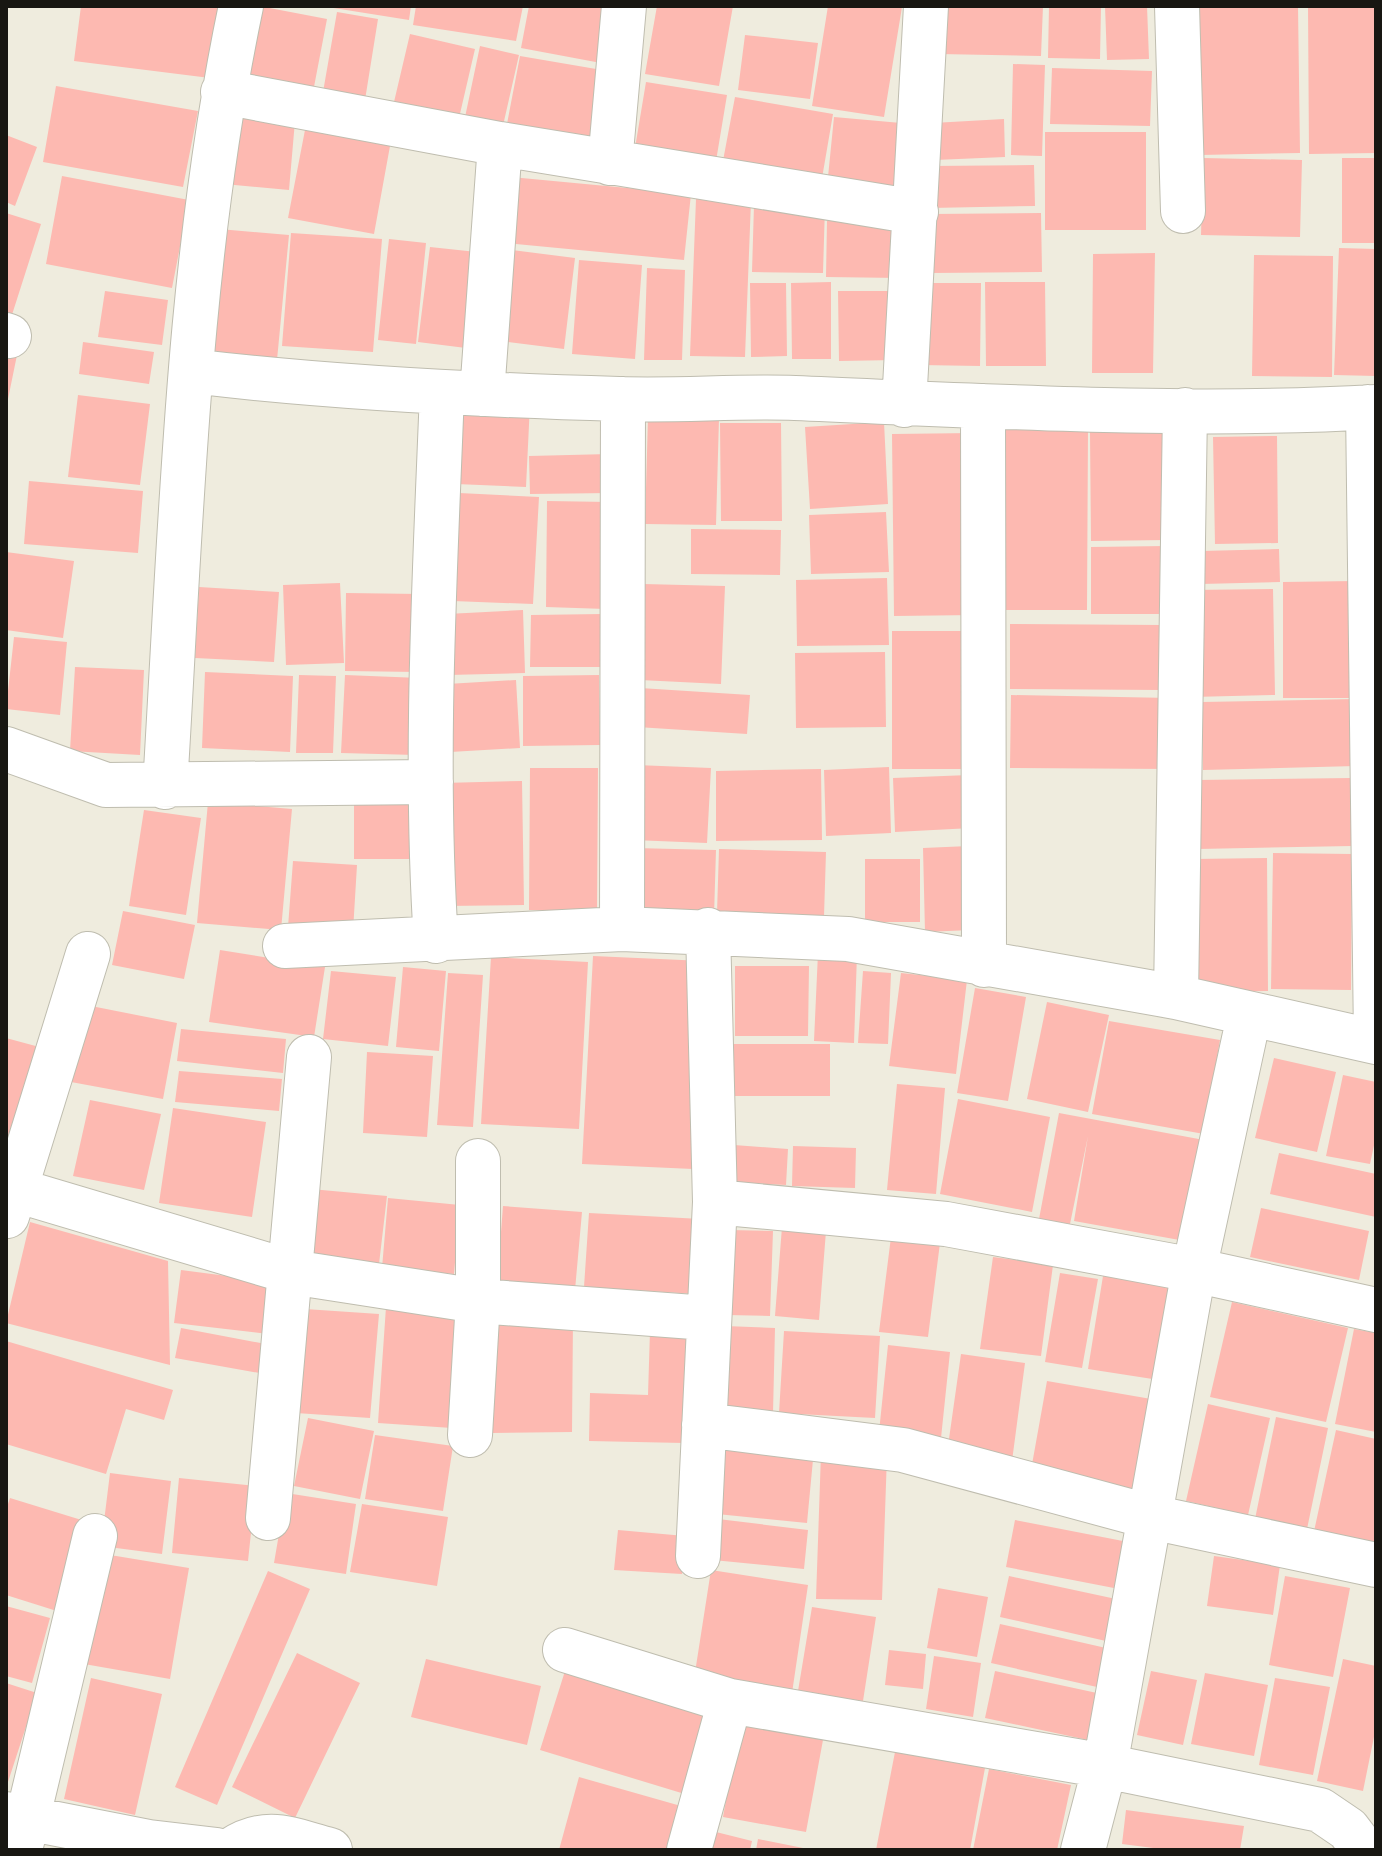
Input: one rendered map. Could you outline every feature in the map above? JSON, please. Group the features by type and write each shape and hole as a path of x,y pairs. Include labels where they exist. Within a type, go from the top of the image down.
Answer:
{"street":[{"path":"165,787 191,371 223,92 241,6"},
{"path":"610,163 624,6"},
{"path":"904,405 926,6"},
{"path":"1177,6 1183,211"},
{"path":"223,92 500,144 916,212"},
{"path":"436,941 430,859 431,782 462,393 500,144"},
{"path":"191,371 300,384 623,399 793,398 904,405 1185,410 1372,407 1376,1041 1249,1016 1176,997 848,939 708,930 622,929 436,941 285,946"},
{"path":"622,929 623,399"},
{"path":"983,406 984,965"},
{"path":"1176,997 1185,410"},
{"path":"6,749 106,785 165,787 431,782"},
{"path":"698,1556 707,1318 715,1202 708,930"},
{"path":"88,954 9,1198 291,1272 478,1301 707,1318"},
{"path":"1083,1850 1105,1766 1194,1270 1249,1016"},
{"path":"268,1518 309,1057"},
{"path":"470,1435 478,1301 478,1161"},
{"path":"715,1202 946,1224 1194,1270 1376,1310"},
{"path":"704,1425 903,1450 1151,1517 1376,1565"},
{"path":"95,1536 18,1828 217,1850"},
{"path":"565,1650 730,1701 1105,1766 1320,1810 1348,1829 1364,1850"},
{"path":"689,1850 730,1701"},
{"path":"231,1850 250,1837 273,1835 330,1850"}],"building":[{"path":"81,6 220,6 210,78 74,61"},
{"path":"259,6 327,19 313,92 241,78"},
{"path":"321,6 411,6 409,20"},
{"path":"416,6 523,6 516,41 413,25"},
{"path":"529,6 612,6 601,63 521,48"},
{"path":"657,6 733,6 719,86 645,74"},
{"path":"828,6 902,7 884,117 812,106"},
{"path":"941,6 1043,6 1041,56 939,54"},
{"path":"1049,6 1101,6 1100,59 1048,58"},
{"path":"1105,6 1147,6 1149,59 1107,60"},
{"path":"1199,6 1298,6 1300,153 1200,155"},
{"path":"1308,6 1376,6 1376,153 1309,154"},
{"path":"337,12 378,19 365,100 323,92"},
{"path":"410,34 475,49 459,118 394,102"},
{"path":"745,35 818,43 810,99 738,90"},
{"path":"480,46 519,55 502,130 464,122"},
{"path":"520,56 602,70 589,144 506,129"},
{"path":"1013,64 1045,65 1042,156 1011,155"},
{"path":"1052,68 1152,71 1150,126 1050,124"},
{"path":"646,82 727,95 716,161 635,148"},
{"path":"56,86 198,111 183,187 43,162"},
{"path":"735,97 833,114 821,184 722,166"},
{"path":"229,116 295,121 289,190 224,184"},
{"path":"834,117 901,123 894,193 827,187"},
{"path":"1004,119 1005,157 935,160 933,123"},
{"path":"305,130 390,146 374,234 288,218"},
{"path":"1045,132 1146,132 1146,230 1045,230"},
{"path":"6,135 37,147 15,206 6,202"},
{"path":"1203,158 1302,160 1300,237 1201,235"},
{"path":"1342,158 1376,158 1376,243 1342,243"},
{"path":"1034,165 1035,206 930,208 930,166"},
{"path":"62,176 189,200 172,288 46,264"},
{"path":"511,177 691,194 684,260 505,243"},
{"path":"696,199 751,201 745,357 690,356"},
{"path":"754,205 825,206 823,273 752,272"},
{"path":"6,213 41,224 10,321 6,319"},
{"path":"1041,213 1042,272 931,273 931,214"},
{"path":"827,221 902,222 901,278 826,277"},
{"path":"208,228 289,235 277,360 197,353"},
{"path":"291,233 382,239 373,352 282,346"},
{"path":"389,239 426,243 416,344 378,340"},
{"path":"430,247 486,253 474,349 418,342"},
{"path":"1339,248 1376,249 1376,376 1334,375"},
{"path":"504,249 575,258 564,349 493,340"},
{"path":"1155,253 1153,373 1092,373 1093,254"},
{"path":"1254,255 1333,256 1332,377 1252,376"},
{"path":"579,260 642,265 635,359 572,354"},
{"path":"647,268 685,270 682,360 644,360"},
{"path":"831,282 831,359 792,359 791,283"},
{"path":"985,282 1045,282 1046,366 986,366"},
{"path":"750,283 786,283 787,356 751,357"},
{"path":"921,283 981,283 980,366 920,365"},
{"path":"105,291 168,300 162,345 98,337"},
{"path":"838,291 896,291 896,360 839,361"},
{"path":"83,342 154,352 149,384 79,374"},
{"path":"6,353 17,355 7,404 6,404"},
{"path":"78,395 150,404 140,485 68,477"},
{"path":"460,401 530,404 526,487 456,484"},
{"path":"648,417 719,418 716,525 645,524"},
{"path":"884,422 888,504 810,509 805,427"},
{"path":"720,423 781,423 782,521 721,521"},
{"path":"1088,428 1087,610 1005,610 1006,429"},
{"path":"1165,431 1166,540 1091,541 1090,432"},
{"path":"974,433 976,615 894,616 892,434"},
{"path":"1277,436 1278,543 1215,544 1213,437"},
{"path":"610,454 611,493 530,494 529,456"},
{"path":"29,481 143,491 138,553 24,544"},
{"path":"459,493 539,497 533,604 453,601"},
{"path":"547,501 609,502 606,609 546,607"},
{"path":"886,512 889,572 811,574 809,515"},
{"path":"691,529 781,530 780,575 691,574"},
{"path":"1166,546 1167,614 1091,614 1091,547"},
{"path":"1279,549 1280,582 1201,584 1201,551"},
{"path":"6,552 74,561 63,638 6,630"},
{"path":"887,578 889,645 797,646 796,580"},
{"path":"1356,581 1357,698 1283,698 1283,582"},
{"path":"340,583 344,663 286,665 283,585"},
{"path":"643,584 725,586 721,684 640,680"},
{"path":"199,587 279,592 274,662 195,658"},
{"path":"1273,589 1275,695 1192,697 1191,590"},
{"path":"346,593 420,594 418,672 345,671"},
{"path":"523,610 525,673 448,675 447,614"},
{"path":"602,614 601,667 530,667 531,615"},
{"path":"1010,624 1162,625 1162,690 1010,689"},
{"path":"892,631 974,631 974,769 892,769"},
{"path":"14,637 67,642 60,715 6,709"},
{"path":"885,652 886,727 796,728 795,653"},
{"path":"75,667 144,670 140,755 70,751"},
{"path":"205,672 293,676 290,752 202,748"},
{"path":"299,675 336,676 333,753 296,753"},
{"path":"345,675 420,678 416,755 341,753"},
{"path":"599,675 600,745 523,746 523,676"},
{"path":"516,680 520,748 450,752 447,684"},
{"path":"640,688 750,695 747,734 637,727"},
{"path":"1011,695 1171,698 1170,769 1010,768"},
{"path":"1356,699 1356,766 1203,770 1202,702"},
{"path":"636,765 711,768 707,843 633,840"},
{"path":"889,767 891,833 826,836 824,770"},
{"path":"530,768 598,768 597,911 529,910"},
{"path":"821,769 822,840 716,841 716,771"},
{"path":"969,775 972,828 895,832 893,778"},
{"path":"1351,778 1352,846 1198,849 1198,780"},
{"path":"522,781 524,905 444,906 442,783"},
{"path":"354,796 417,796 416,859 354,859"},
{"path":"208,802 292,809 281,930 197,923"},
{"path":"144,810 201,818 186,915 129,906"},
{"path":"969,846 971,930 925,932 923,848"},
{"path":"634,848 716,850 714,916 631,913"},
{"path":"719,849 826,852 824,916 717,913"},
{"path":"1273,853 1352,854 1351,990 1271,989"},
{"path":"1267,858 1268,991 1196,992 1194,859"},
{"path":"865,859 920,859 920,922 865,922"},
{"path":"293,861 357,865 353,931 288,927"},
{"path":"123,911 195,925 184,979 112,965"},
{"path":"220,950 325,967 314,1037 209,1022"},
{"path":"818,953 857,954 854,1043 814,1041"},
{"path":"593,956 704,961 693,1169 582,1164"},
{"path":"491,957 588,962 579,1129 481,1124"},
{"path":"735,966 809,966 808,1036 735,1036"},
{"path":"403,967 446,971 439,1051 396,1047"},
{"path":"331,971 396,977 388,1046 323,1039"},
{"path":"863,971 891,973 888,1044 858,1043"},
{"path":"448,973 483,975 473,1127 437,1125"},
{"path":"901,973 967,980 956,1074 889,1066"},
{"path":"975,988 1026,997 1008,1101 957,1093"},
{"path":"1047,1002 1109,1015 1088,1112 1027,1099"},
{"path":"86,1005 177,1023 163,1099 71,1082"},
{"path":"1109,1021 1220,1040 1204,1134 1092,1114"},
{"path":"181,1029 286,1039 283,1073 177,1061"},
{"path":"6,1038 43,1048 6,1157"},
{"path":"731,1044 830,1044 830,1096 731,1096"},
{"path":"367,1052 433,1056 427,1137 363,1133"},
{"path":"1274,1058 1336,1072 1317,1152 1255,1138"},
{"path":"179,1071 282,1079 279,1111 175,1102"},
{"path":"1343,1075 1376,1082 1376,1136 1370,1164 1326,1156"},
{"path":"897,1084 945,1088 936,1194 887,1190"},
{"path":"958,1099 1050,1117 1032,1212 940,1194"},
{"path":"90,1100 161,1114 144,1190 73,1176"},
{"path":"173,1108 266,1122 252,1217 159,1203"},
{"path":"1059,1113 1204,1140 1185,1241 1074,1221 1088,1136 1070,1224 1039,1219"},
{"path":"734,1145 788,1149 786,1185 732,1182"},
{"path":"793,1146 856,1148 855,1188 792,1186"},
{"path":"1279,1153 1376,1174 1376,1217 1270,1194"},
{"path":"311,1189 387,1196 379,1264 305,1258"},
{"path":"388,1198 460,1205 454,1274 382,1268"},
{"path":"503,1206 582,1212 575,1290 497,1284"},
{"path":"1261,1208 1369,1231 1359,1280 1250,1257"},
{"path":"589,1213 701,1219 696,1294 584,1287"},
{"path":"30,1222 168,1261 170,1365 6,1323"},
{"path":"782,1227 826,1231 819,1320 775,1316"},
{"path":"729,1230 773,1231 770,1316 727,1315"},
{"path":"891,1237 940,1243 928,1337 879,1332"},
{"path":"993,1257 1053,1265 1041,1356 980,1349"},
{"path":"181,1270 274,1282 268,1334 174,1323"},
{"path":"1060,1273 1098,1279 1082,1368 1045,1362"},
{"path":"1103,1276 1174,1286 1159,1380 1088,1369"},
{"path":"1232,1302 1348,1328 1326,1422 1210,1397"},
{"path":"386,1307 460,1311 452,1428 378,1423"},
{"path":"305,1309 379,1314 370,1418 296,1413"},
{"path":"492,1318 573,1318 572,1432 492,1433"},
{"path":"725,1326 775,1328 773,1413 723,1412"},
{"path":"181,1328 271,1345 265,1374 175,1358"},
{"path":"1354,1329 1376,1333 1376,1432 1335,1424"},
{"path":"650,1331 687,1332 684,1443 589,1441 590,1393 648,1395"},
{"path":"784,1331 880,1336 875,1418 779,1413"},
{"path":"6,1341 173,1390 164,1420 126,1409 106,1474 6,1444"},
{"path":"888,1345 950,1352 941,1438 879,1432"},
{"path":"961,1354 1025,1363 1012,1461 947,1453"},
{"path":"1047,1381 1157,1400 1140,1490 1031,1470"},
{"path":"1208,1404 1270,1418 1248,1515 1186,1501"},
{"path":"1276,1417 1328,1428 1307,1529 1255,1519"},
{"path":"308,1418 374,1431 360,1499 294,1486"},
{"path":"1336,1430 1376,1439 1376,1550 1313,1536"},
{"path":"375,1435 453,1446 443,1511 365,1499"},
{"path":"725,1440 814,1449 807,1523 717,1514"},
{"path":"821,1453 887,1455 882,1600 816,1599"},
{"path":"110,1473 171,1481 162,1554 101,1546"},
{"path":"179,1478 256,1486 248,1561 172,1553"},
{"path":"286,1493 356,1504 346,1574 274,1563"},
{"path":"10,1498 88,1522 60,1612 6,1595 6,1510"},
{"path":"362,1504 448,1517 437,1586 350,1572"},
{"path":"718,1519 808,1530 804,1569 713,1560"},
{"path":"1015,1520 1128,1542 1119,1589 1006,1567"},
{"path":"618,1530 685,1536 682,1574 614,1570"},
{"path":"104,1554 189,1568 170,1679 84,1664"},
{"path":"1214,1556 1280,1565 1273,1615 1207,1606"},
{"path":"711,1570 808,1585 792,1693 694,1679"},
{"path":"268,1571 310,1589 217,1805 175,1787"},
{"path":"1009,1576 1116,1599 1106,1641 1000,1617"},
{"path":"1285,1576 1350,1588 1333,1677 1269,1665"},
{"path":"938,1588 988,1597 977,1657 927,1648"},
{"path":"6,1606 50,1618 32,1683 6,1676"},
{"path":"812,1607 876,1617 863,1701 798,1691"},
{"path":"1000,1624 1106,1648 1097,1687 991,1663"},
{"path":"889,1650 926,1654 923,1689 885,1685"},
{"path":"297,1653 360,1683 295,1818 232,1787"},
{"path":"934,1656 981,1663 973,1717 926,1709"},
{"path":"426,1659 541,1686 527,1745 411,1717"},
{"path":"1343,1659 1376,1666 1376,1727 1363,1791 1317,1781"},
{"path":"565,1671 712,1716 688,1795 540,1750"},
{"path":"995,1671 1097,1693 1088,1740 985,1718"},
{"path":"1151,1671 1197,1680 1183,1745 1137,1735"},
{"path":"1205,1673 1268,1685 1254,1756 1191,1744"},
{"path":"91,1678 162,1694 135,1815 64,1799"},
{"path":"1275,1678 1330,1687 1313,1775 1259,1765"},
{"path":"6,1683 37,1693 7,1785 6,1785"},
{"path":"740,1724 823,1740 806,1832 723,1817"},
{"path":"895,1752 985,1768 970,1850 876,1850"},
{"path":"989,1769 1071,1785 1057,1850 973,1850"},
{"path":"579,1777 688,1808 676,1850 559,1850"},
{"path":"1126,1810 1244,1826 1240,1850 1169,1850 1122,1844"},
{"path":"716,1832 752,1841 750,1850 711,1850"},
{"path":"758,1839 808,1849 808,1850 756,1850"}]}
